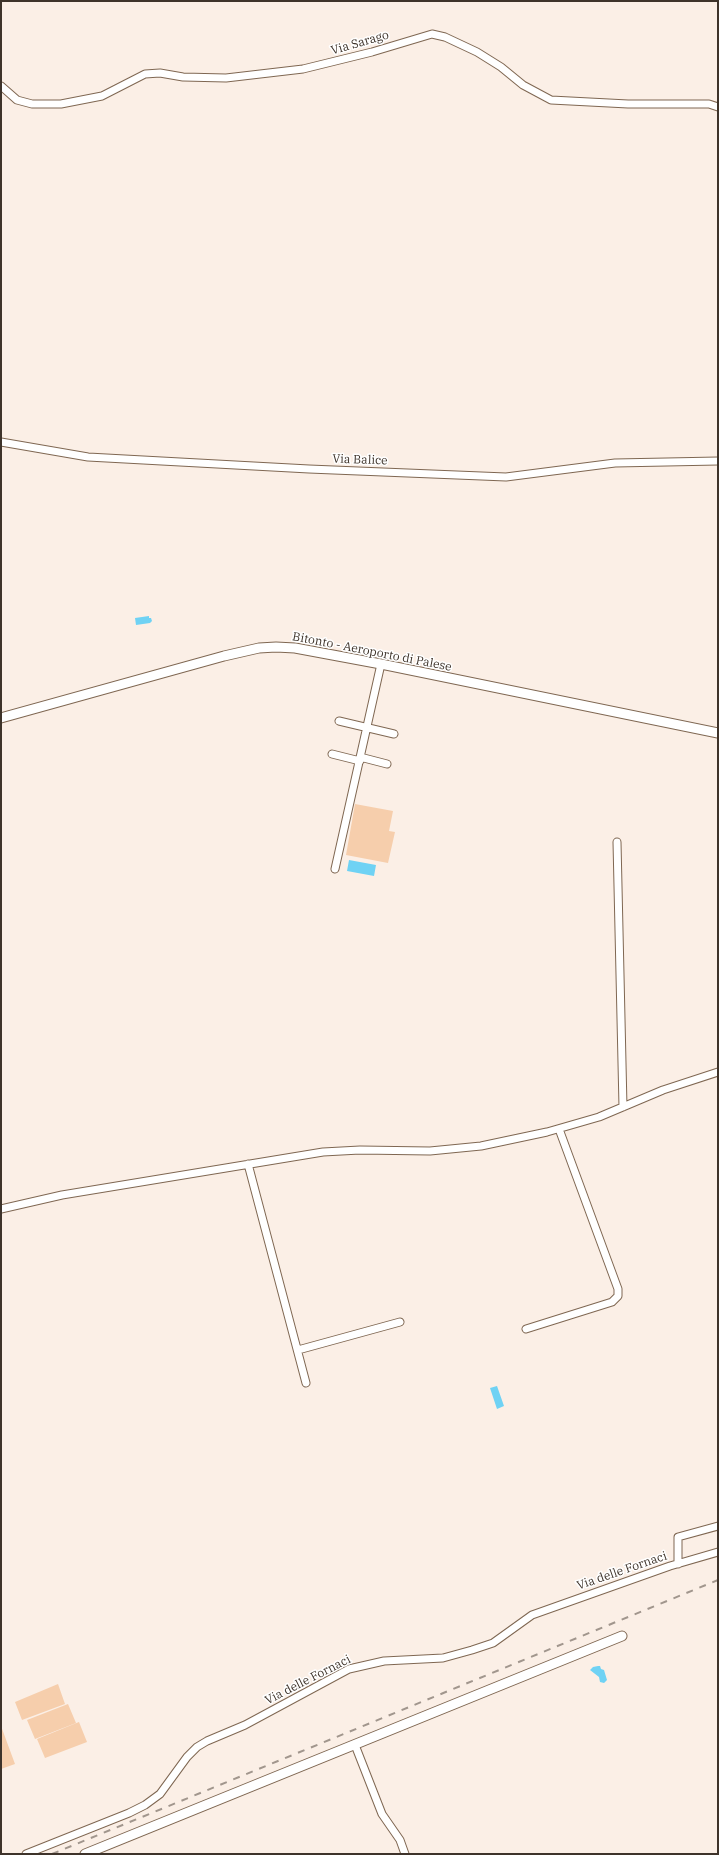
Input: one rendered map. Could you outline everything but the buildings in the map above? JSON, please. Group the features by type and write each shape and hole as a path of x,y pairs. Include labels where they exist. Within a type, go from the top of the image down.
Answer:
{"main road":[{"name":"Bitonto - Aeroporto di Palese","path":"1,718 259,648 295,648 381,664 718,733"},
{"path":"85,1854 622,1636"}],"street":[{"name":"Via Sarago","path":"1,86 17,100 32,104 62,104 102,96 144,74 160,73 183,76 226,78 303,69 372,52 432,34 445,36 476,52 501,67 523,85 551,100 628,104 709,104 718,107"},
{"name":"Via Balice","path":"1,442 88,457 310,469 506,477 615,463 718,461"},
{"path":"336,869 381,664"},
{"path":"339,721 394,734"},
{"path":"332,754 387,764"},
{"path":"617,842 623,1107"},
{"path":"1,1209 62,1195 323,1152 360,1150 430,1151 481,1146 559,1129 599,1117 663,1090 718,1072"},
{"path":"526,1329 612,1302 618,1296 618,1289 559,1129"},
{"path":"248,1164 306,1383"},
{"path":"298,1350 400,1322"},
{"path":"678,1564 678,1537 718,1526"},
{"name":"Via delle Fornaci","path":"26,1854 118,1818 145,1805 160,1794 187,1757 198,1747 207,1741 246,1725 348,1669 384,1661 443,1658 472,1650 493,1643 532,1615 678,1564 718,1552"},
{"path":"355,1745 382,1814 400,1840 405,1854"}],"shaded area":[{"path":"355,804 393,811 389,831 395,832 388,863 346,855"},
{"path":"58,1684 65,1704 22,1720 15,1702"},
{"path":"68,1704 76,1723 35,1739 27,1720"},
{"path":"79,1722 87,1742 45,1758 37,1739"},
{"path":"1,1726 15,1764 1,1769"}],"water":[{"path":"149,616 152,621 150,623 136,625 135,618"},
{"path":"349,860 376,865 374,876 347,871"},
{"path":"497,1386 504,1406 497,1409 490,1388"},
{"path":"600,1666 601,1669 604,1670 607,1680 604,1683 600,1682 599,1677 590,1670 593,1667"}],"railway":[{"path":"52,1854 718,1580"}]}
